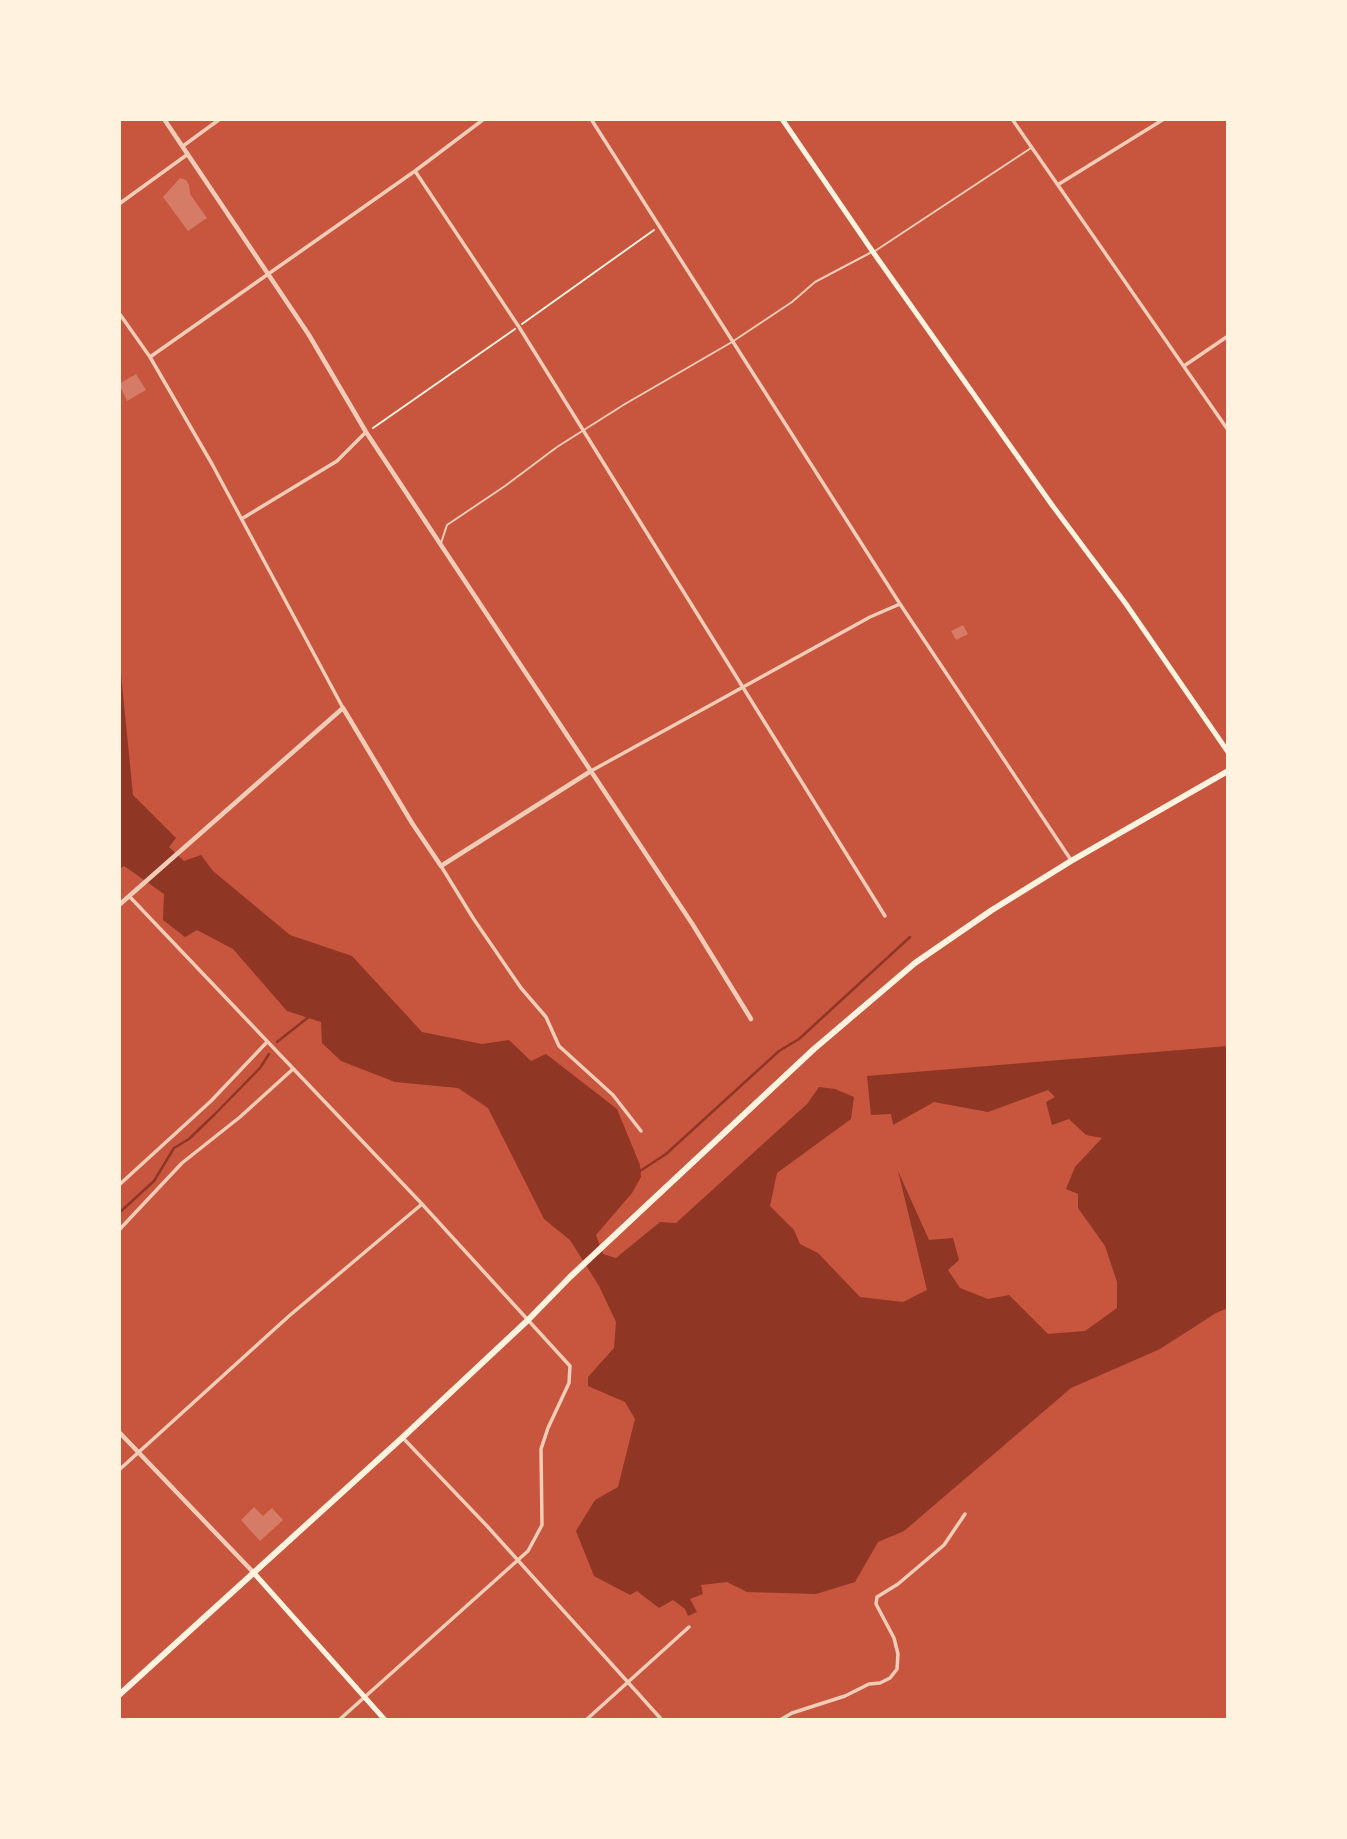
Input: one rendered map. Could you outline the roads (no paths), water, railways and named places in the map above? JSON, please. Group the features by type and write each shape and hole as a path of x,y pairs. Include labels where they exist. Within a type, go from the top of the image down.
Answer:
{"main road":[{"path":"782,119 873,252 1052,505 1126,604 1228,752"},
{"path":"119,1695 402,1438 814,1049 915,962 1071,861 1228,771"},
{"path":"253,1572 385,1720"}],"street":[{"path":"164,119 309,335 366,432 693,925 751,1019"},
{"path":"183,146 220,119"},
{"path":"150,357 415,171 484,119"},
{"path":"591,119 900,604 1071,861"},
{"path":"1012,119 1228,430"},
{"path":"1058,185 1164,119"},
{"path":"119,204 189,154"},
{"path":"415,171 519,327 885,916"},
{"path":"119,313 150,357 243,518 343,708 472,918 521,988 546,1017 559,1046 613,1095 641,1131"},
{"path":"1184,366 1228,335"},
{"path":"243,518 337,461 366,432"},
{"path":"441,866 591,771 870,617 900,604"},
{"path":"119,905 343,708"},
{"path":"129,896 422,1204 570,1366 569,1383 541,1449 542,1525 528,1551 339,1720"},
{"path":"119,1185 211,1101 267,1042"},
{"path":"119,1230 182,1163 293,1069"},
{"path":"119,1470 289,1316 422,1204"},
{"path":"119,1432 253,1572"},
{"path":"402,1438 518,1560 662,1720"},
{"path":"780,1720 792,1713 890,1678 897,1669 898,1654 894,1638 876,1604 877,1597 898,1584 944,1545 965,1514"},
{"path":"586,1720 689,1626"}],"lane":[{"path":"441,544 447,525 583,431 732,342 792,302 815,282 873,252 1032,147"}],"waterway":[{"path":"640,1171 666,1154 779,1051 799,1039 910,937"},
{"path":"277,1042 310,1016"},
{"path":"119,1213 154,1181 174,1148 189,1139 215,1114 260,1068 269,1054"}]}
